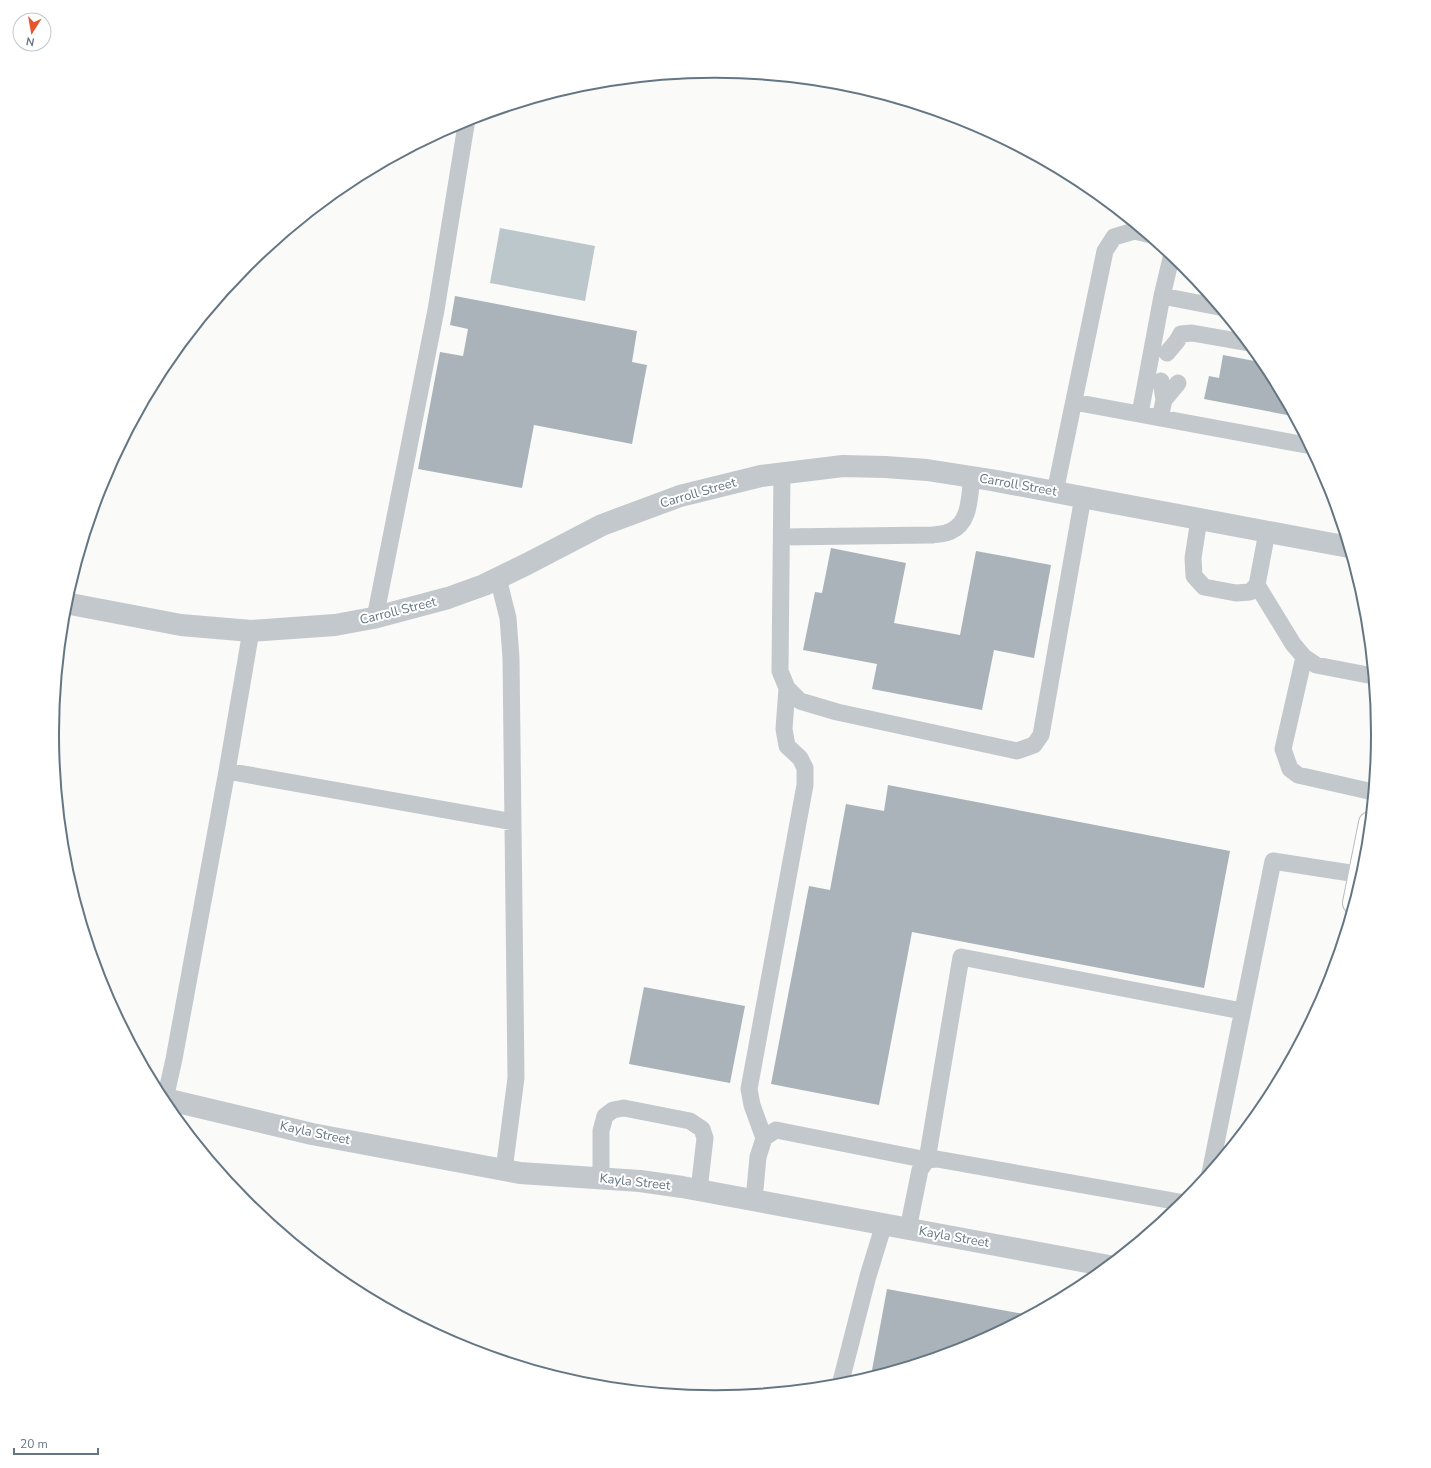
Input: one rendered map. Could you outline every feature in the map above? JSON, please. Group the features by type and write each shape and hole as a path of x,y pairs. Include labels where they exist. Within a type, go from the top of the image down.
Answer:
{"street":[{"name":"Carroll Street","path":"72,604 181,625 251,630 335,625 375,618 448,598 498,578 602,525 680,496 761,476 843,466 927,470 972,477 1344,546"},
{"name":"Kayla Street","path":"171,1100 312,1134 520,1173 640,1181 699,1190 1102,1265"}],"lane":[{"path":"375,618 436,310 467,126"},
{"path":"1055,492 1105,252 1114,237 1134,231 1138,232"},
{"path":"1140,414 1162,296 1170,261"},
{"path":"1162,296 1213,306"},
{"path":"1176,350 1181,334 1192,333 1241,342"},
{"path":"1160,418 1164,400 1161,381"},
{"path":"1164,400 1178,383"},
{"path":"1074,402 1304,445"},
{"path":"782,473 780,670 787,688 800,701 837,712 1017,751 1034,745 1041,735 1083,497"},
{"path":"782,536 932,535 950,532 960,526 966,517 972,477"},
{"path":"1199,519 1193,558 1194,576 1204,587 1236,593 1250,592 1257,586 1267,532"},
{"path":"498,578 508,618 511,658 516,1078 504,1170"},
{"path":"1257,586 1293,644 1304,657 1316,665 1369,675"},
{"path":"165,1091 174,1059 227,771 251,630"},
{"path":"1304,657 1283,749 1290,769 1298,775 1369,791"},
{"path":"754,1200 758,1157 764,1138 752,1105 749,1089 805,785 805,768 800,758 788,746 784,729 787,688"},
{"path":"227,771 513,822"},
{"path":"1212,1163 1273,861 1356,874"},
{"path":"908,1229 920,1170 927,1160 961,957 1242,1011"},
{"path":"601,1178 601,1131 605,1116 613,1110 624,1108 690,1121 702,1129 705,1138 699,1190"},
{"path":"764,1138 776,1130 927,1160 937,1158 1176,1201"},
{"path":"842,1378 868,1276 884,1224"}],"shaded area":[{"path":"500,228 595,246 585,301 490,283"}],"building":[{"path":"455,296 637,331 632,362 647,365 632,444 534,425 522,488 418,469 440,352 463,356 468,329 450,325"},
{"path":"1223,355 1255,361 1284,406 1288,413 1287,415 1204,399 1209,376 1219,378"},
{"path":"831,548 906,563 894,623 960,635 976,551 1051,565 1034,658 994,650 982,710 872,689 877,664 803,650 815,592 822,593"},
{"path":"888,785 1230,851 1204,988 912,932 879,1105 771,1084 809,886 830,890 846,804 884,811"},
{"path":"644,987 745,1006 730,1083 629,1064"},
{"path":"887,1289 1023,1314 967,1341 927,1356 885,1368 872,1370"}]}
